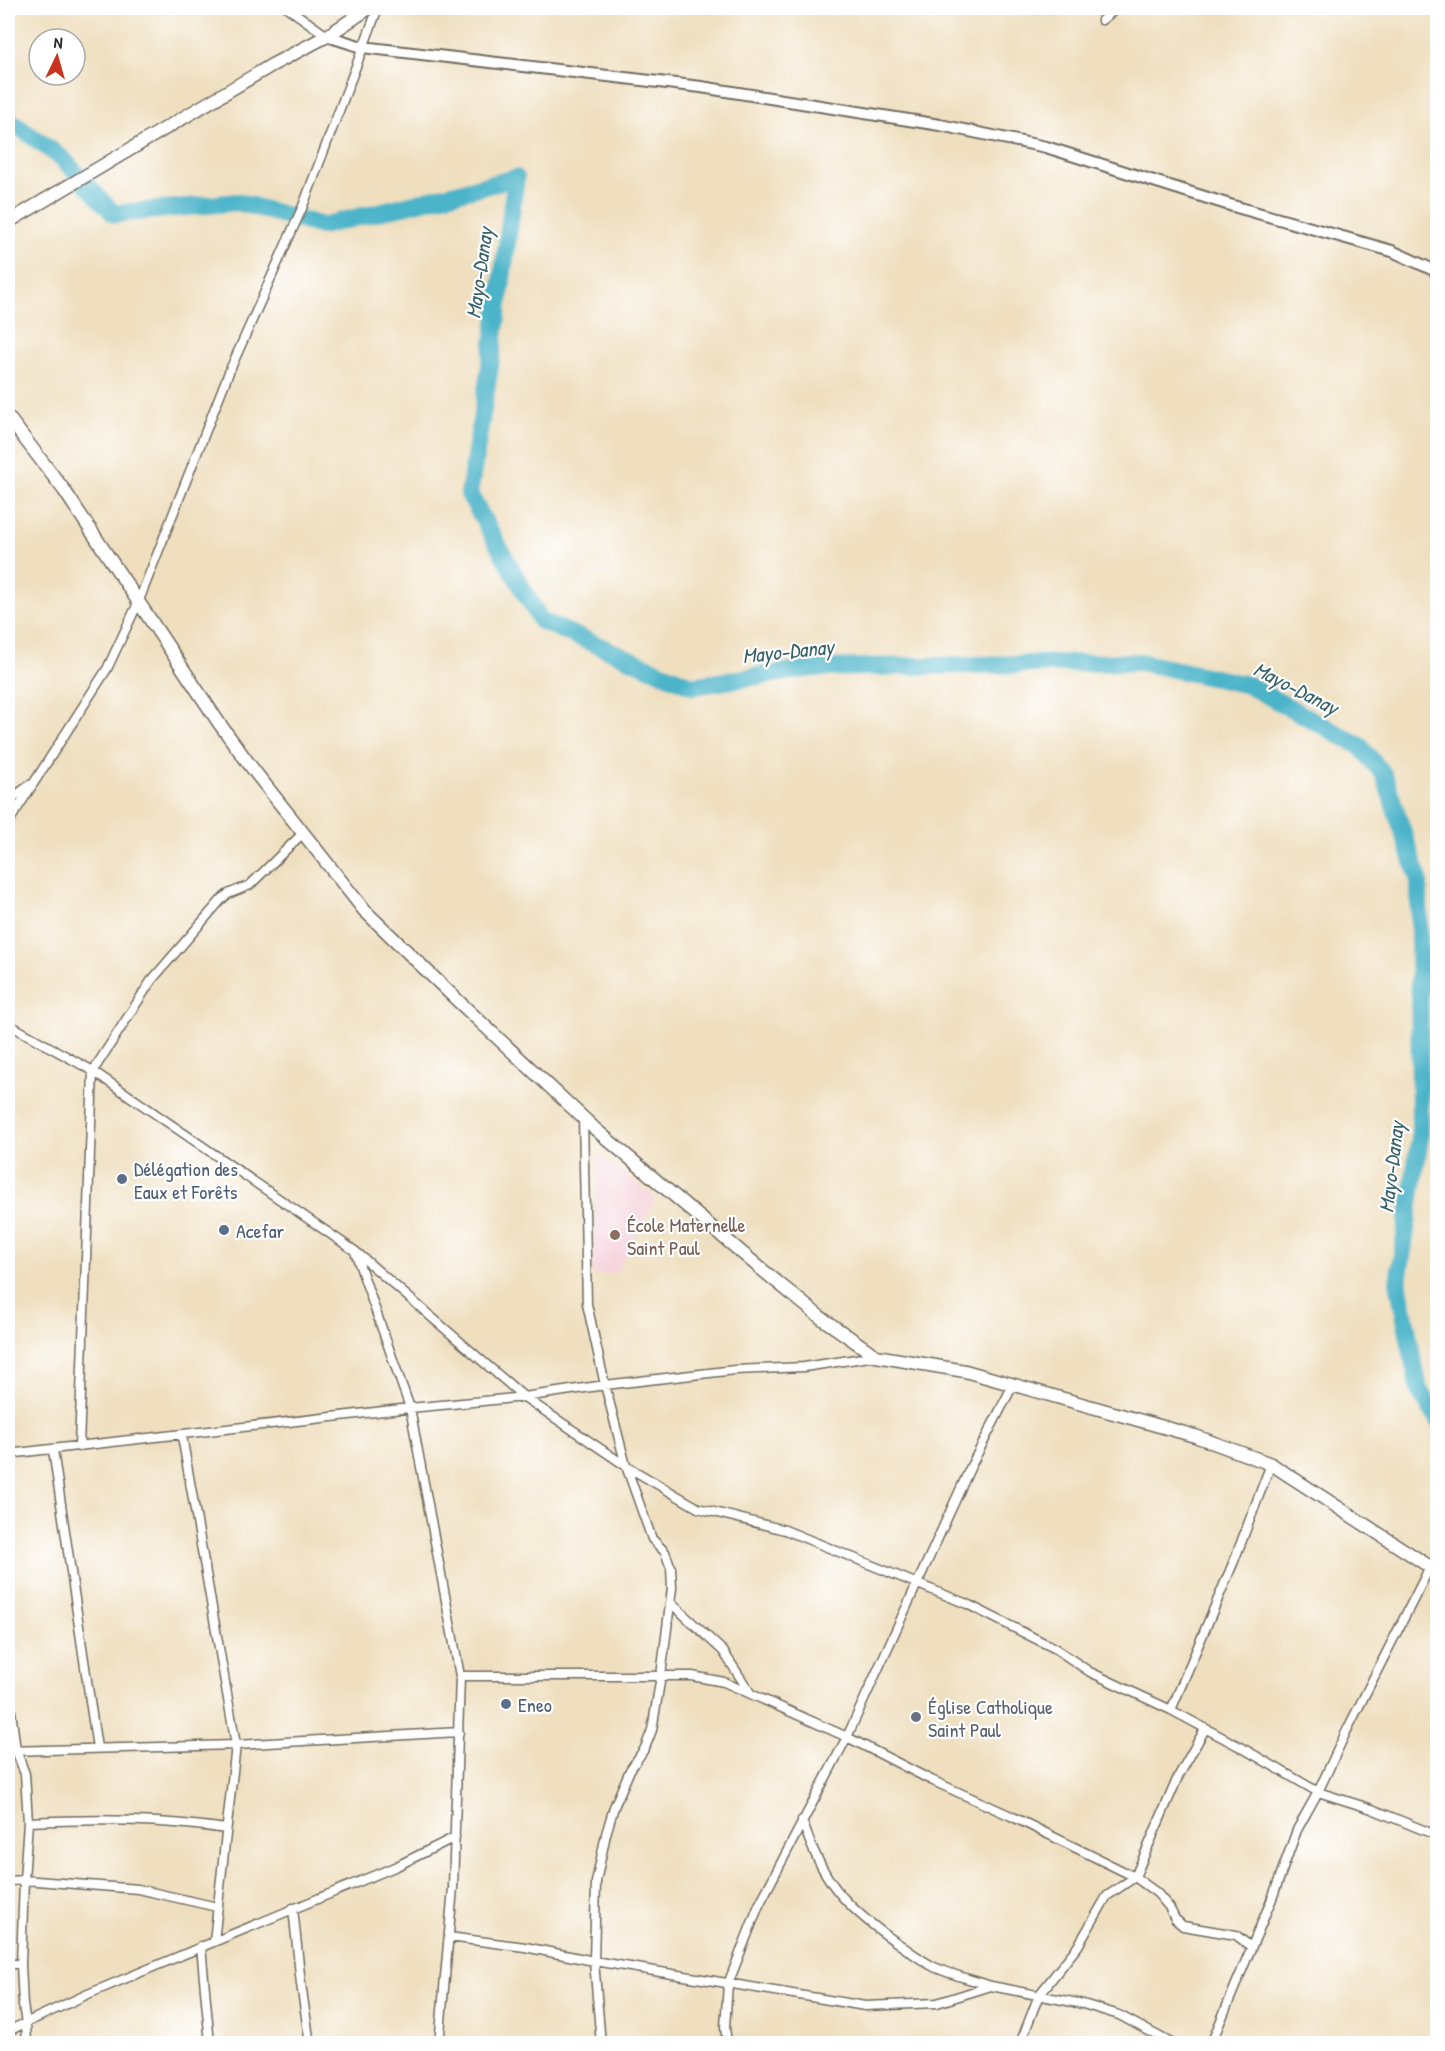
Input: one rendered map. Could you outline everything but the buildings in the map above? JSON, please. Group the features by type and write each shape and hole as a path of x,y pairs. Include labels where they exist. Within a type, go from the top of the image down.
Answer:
{"main road":[{"path":"8,222 272,65 327,36 369,8"},
{"path":"327,36 362,46 701,87 940,125 1047,147 1233,206 1392,251 1437,272"},
{"path":"8,417 64,490 219,723 364,910 583,1118 820,1317 876,1356 965,1371 1195,1436 1271,1464 1434,1569"}],"street":[{"path":"288,8 327,36"},
{"path":"8,823 107,669 138,603 229,372 303,206 378,8"},
{"path":"1102,20 1117,8"},
{"path":"8,802 35,781"},
{"path":"79,1447 93,1071 151,981 221,900 233,891 250,885 303,833"},
{"path":"8,1024 93,1071 355,1251 524,1397 626,1466 698,1508 785,1530 986,1613 1056,1649 1090,1672 1171,1710 1244,1749 1318,1792 1372,1809 1437,1836"},
{"path":"583,1118 587,1304 626,1466 652,1539 665,1552 671,1568 671,1603 662,1676 652,1730 645,1748 630,1770 614,1807 596,1882 594,1961 601,2043"},
{"path":"355,1251 410,1408 460,1676 455,1837 439,2043"},
{"path":"8,1454 524,1397 735,1370 804,1367 876,1356"},
{"path":"727,2043 725,2027 728,1984 759,1905 847,1737 971,1466 1012,1385"},
{"path":"182,1436 236,1745 214,1941"},
{"path":"53,1450 97,1748"},
{"path":"1171,1710 1234,1561 1271,1464"},
{"path":"1211,2043 1273,1896 1296,1830 1434,1569"},
{"path":"671,1603 723,1651 751,1694"},
{"path":"460,1676 692,1676 711,1678 847,1737 931,1780 1135,1877 1157,1893 1169,1907 1175,1919 1183,1926 1236,1935 1251,1947"},
{"path":"8,1688 12,1751 25,1774 28,1822 21,1964 27,2043"},
{"path":"1020,2043 1039,1995 1078,1946 1107,1896 1135,1877 1178,1777 1205,1730"},
{"path":"12,1751 236,1745 459,1732"},
{"path":"28,1822 88,1820 169,1822 226,1829"},
{"path":"802,1820 819,1864 841,1897 882,1932 934,1967 992,1986 1083,2004 1119,2015 1161,2041 1173,2043"},
{"path":"8,2031 87,1994 397,1866 455,1837"},
{"path":"8,1881 24,1880 138,1889 217,1907"},
{"path":"293,1908 310,2043"},
{"path":"449,1937 525,1947 594,1961 865,2006 937,2003 992,1986"},
{"path":"201,1946 210,2043"},
{"path":"8,1964 21,1964"}],"shaded area":[{"name":"École Maternelle Saint Paul","path":"598,1155 656,1198 616,1273 603,1275 592,1273"}],"waterway":[{"name":"Mayo-Danay","path":"8,119 63,159 114,214 238,202 322,226 516,178 490,366 469,494 541,621 693,686 812,668 1140,662 1248,685 1360,746 1384,775 1419,880 1420,1138 1398,1282 1419,1390 1438,1420"}],"place":[{"name":"Délégation des Eaux et Forêts","path":"122,1179"},
{"name":"Acefar","path":"224,1230"},
{"name":"École Maternelle Saint Paul","path":"615,1235"},
{"name":"Eneo","path":"506,1704"},
{"name":"Église Catholique Saint Paul","path":"916,1717"}]}
